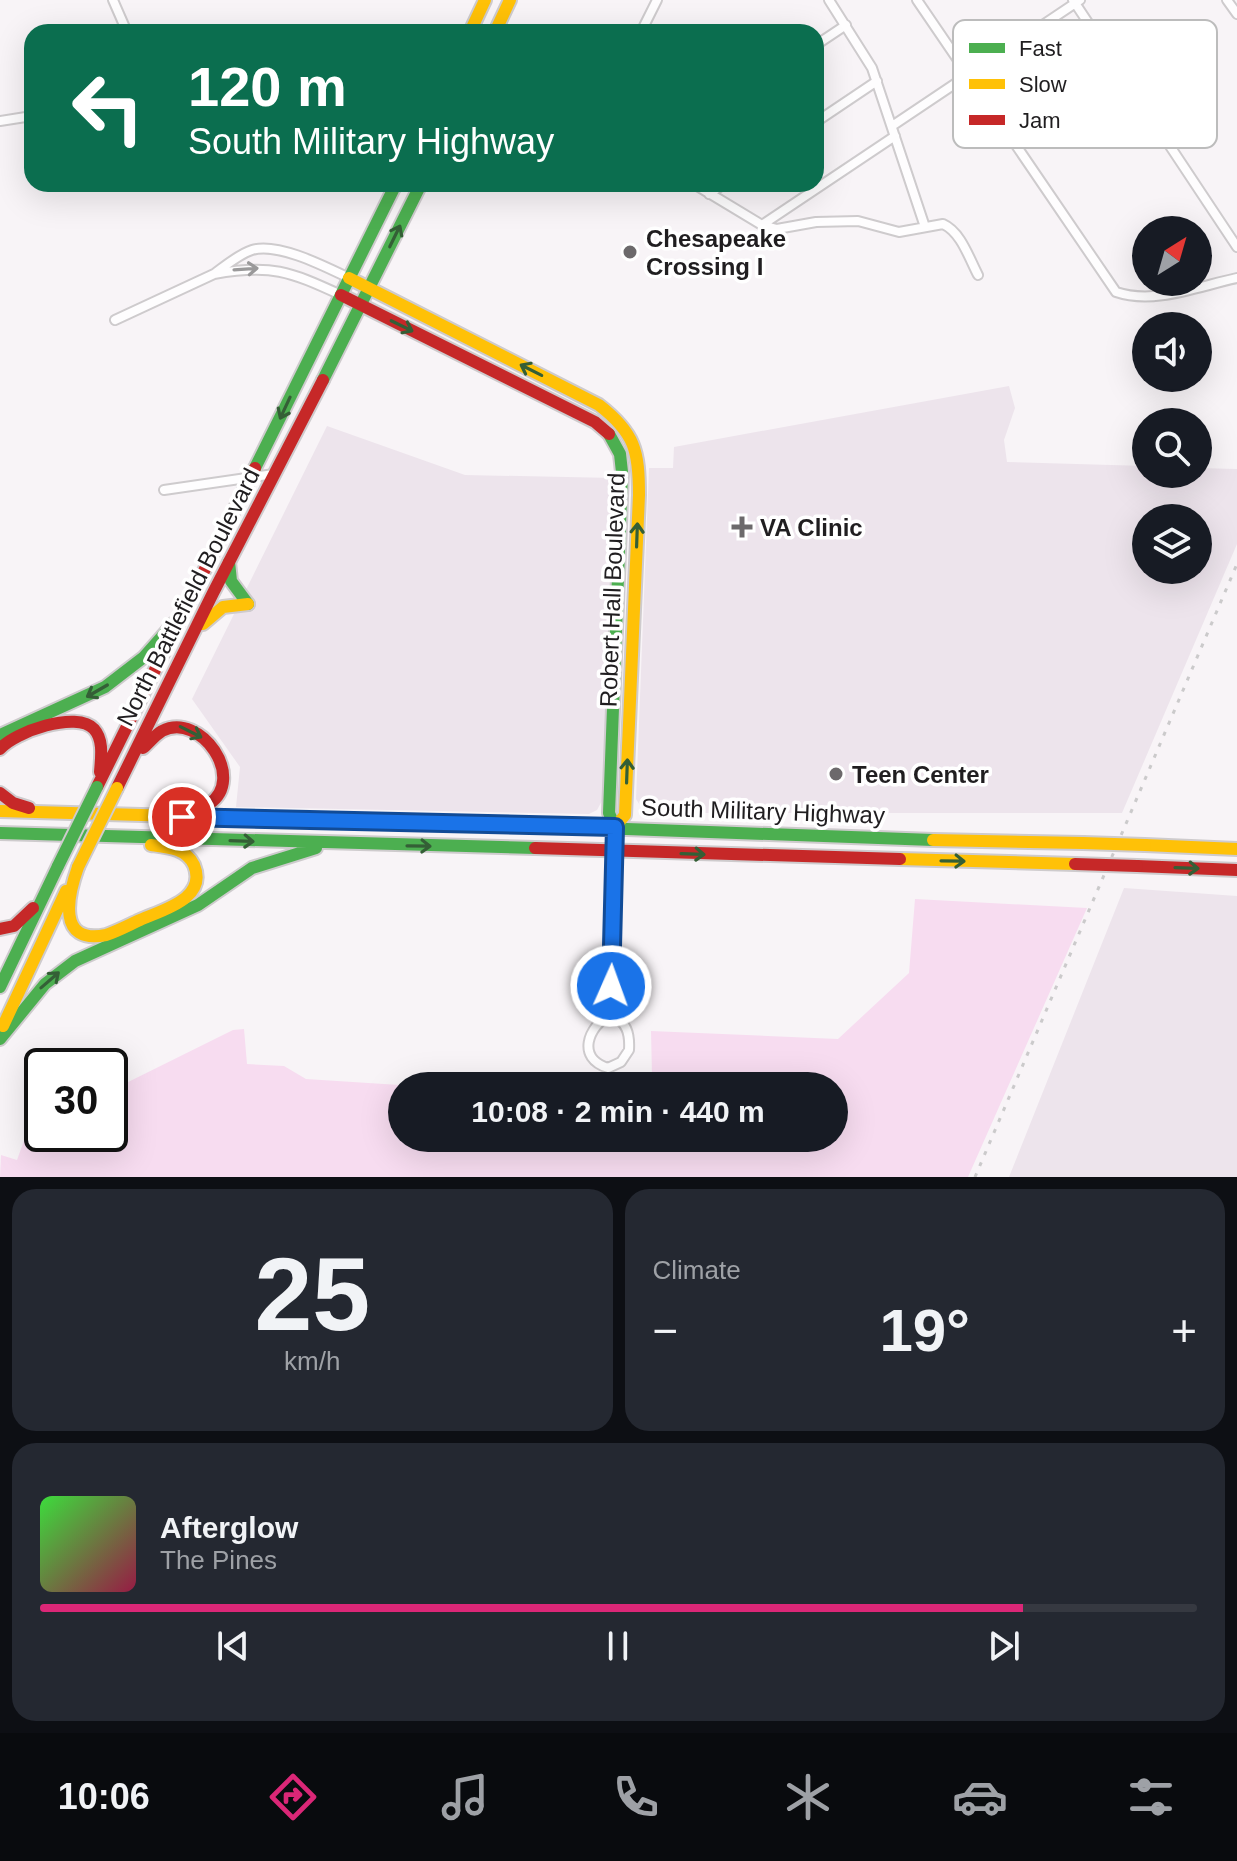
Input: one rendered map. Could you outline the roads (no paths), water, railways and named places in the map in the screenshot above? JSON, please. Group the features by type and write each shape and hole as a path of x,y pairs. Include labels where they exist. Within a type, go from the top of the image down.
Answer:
{"main road":[{"path":"474,24 485,0"},
{"path":"499,24 510,0"},
{"name":"North Battlefield Boulevard","path":"0,987 392,192"},
{"name":"North Battlefield Boulevard","path":"0,1032 38,947 229,562 417,192"},
{"path":"349,278 599,405 620,419 629,431"},
{"name":"Robert Hall Boulevard","path":"341,295 573,410 595,422 619,446 623,463 609,813 615,827 615,851"},
{"path":"573,410 595,412 629,431"},
{"name":"Robert Hall Boulevard","path":"615,827 625,815 639,495 639,464 629,431"},
{"path":"191,639 218,608 231,603 248,604 231,581 229,562"},
{"path":"0,735 84,699 115,680 161,638 192,598"},
{"path":"0,749 4,744 44,725 66,719 76,720 94,730 100,739 102,760 97,787"},
{"path":"117,788 150,739 168,727 189,728 199,734 223,764 223,788 217,798 202,809 161,815 120,816"},
{"path":"0,793 13,803 68,814"},
{"name":"South Military Highway","path":"0,811 615,827 1237,849"},
{"name":"South Military Highway","path":"0,833 1237,870"},
{"path":"0,840 57,835"},
{"path":"78,867 67,907 74,926 89,936 107,935 190,895 197,876 189,857 181,851 108,837"},
{"path":"0,1039 45,984 75,961 198,905 252,868 281,857 341,844"},
{"path":"0,929 14,926 23,919 47,890"}],"street":[{"path":"113,0 124,24"},
{"path":"645,24 657,0"},
{"path":"829,0 868,60 877,81 925,227"},
{"path":"917,0 953,53"},
{"path":"1227,0 1237,14"},
{"path":"1048,20 1076,1 1088,20"},
{"path":"824,40 846,25"},
{"path":"824,117 877,81"},
{"path":"892,126 953,85"},
{"path":"0,121 24,117"},
{"path":"824,184 895,136"},
{"path":"1018,148 1116,292 1132,298 1163,295 1237,278"},
{"path":"1172,148 1237,247"},
{"path":"706,192 762,225 781,230 816,222 858,221 899,232 936,224 949,227 958,237 978,275"},
{"path":"762,225 811,192"},
{"path":"115,320 214,274 252,250 284,251 349,278"},
{"path":"214,274 249,268 277,270 293,273 341,295"},
{"path":"164,490 274,474"},
{"path":"610,1014 615,851"},
{"path":"610,1014 627,1027 629,1050 621,1062 608,1068 592,1058 589,1049 590,1032 610,1014"}],"railway":[{"path":"975,1177 1237,564"}],"place":[{"name":"Chesapeake Crossing I","path":"630,252"},
{"name":"VA Clinic","path":"742,527"},
{"name":"Teen Center","path":"836,774"}]}
